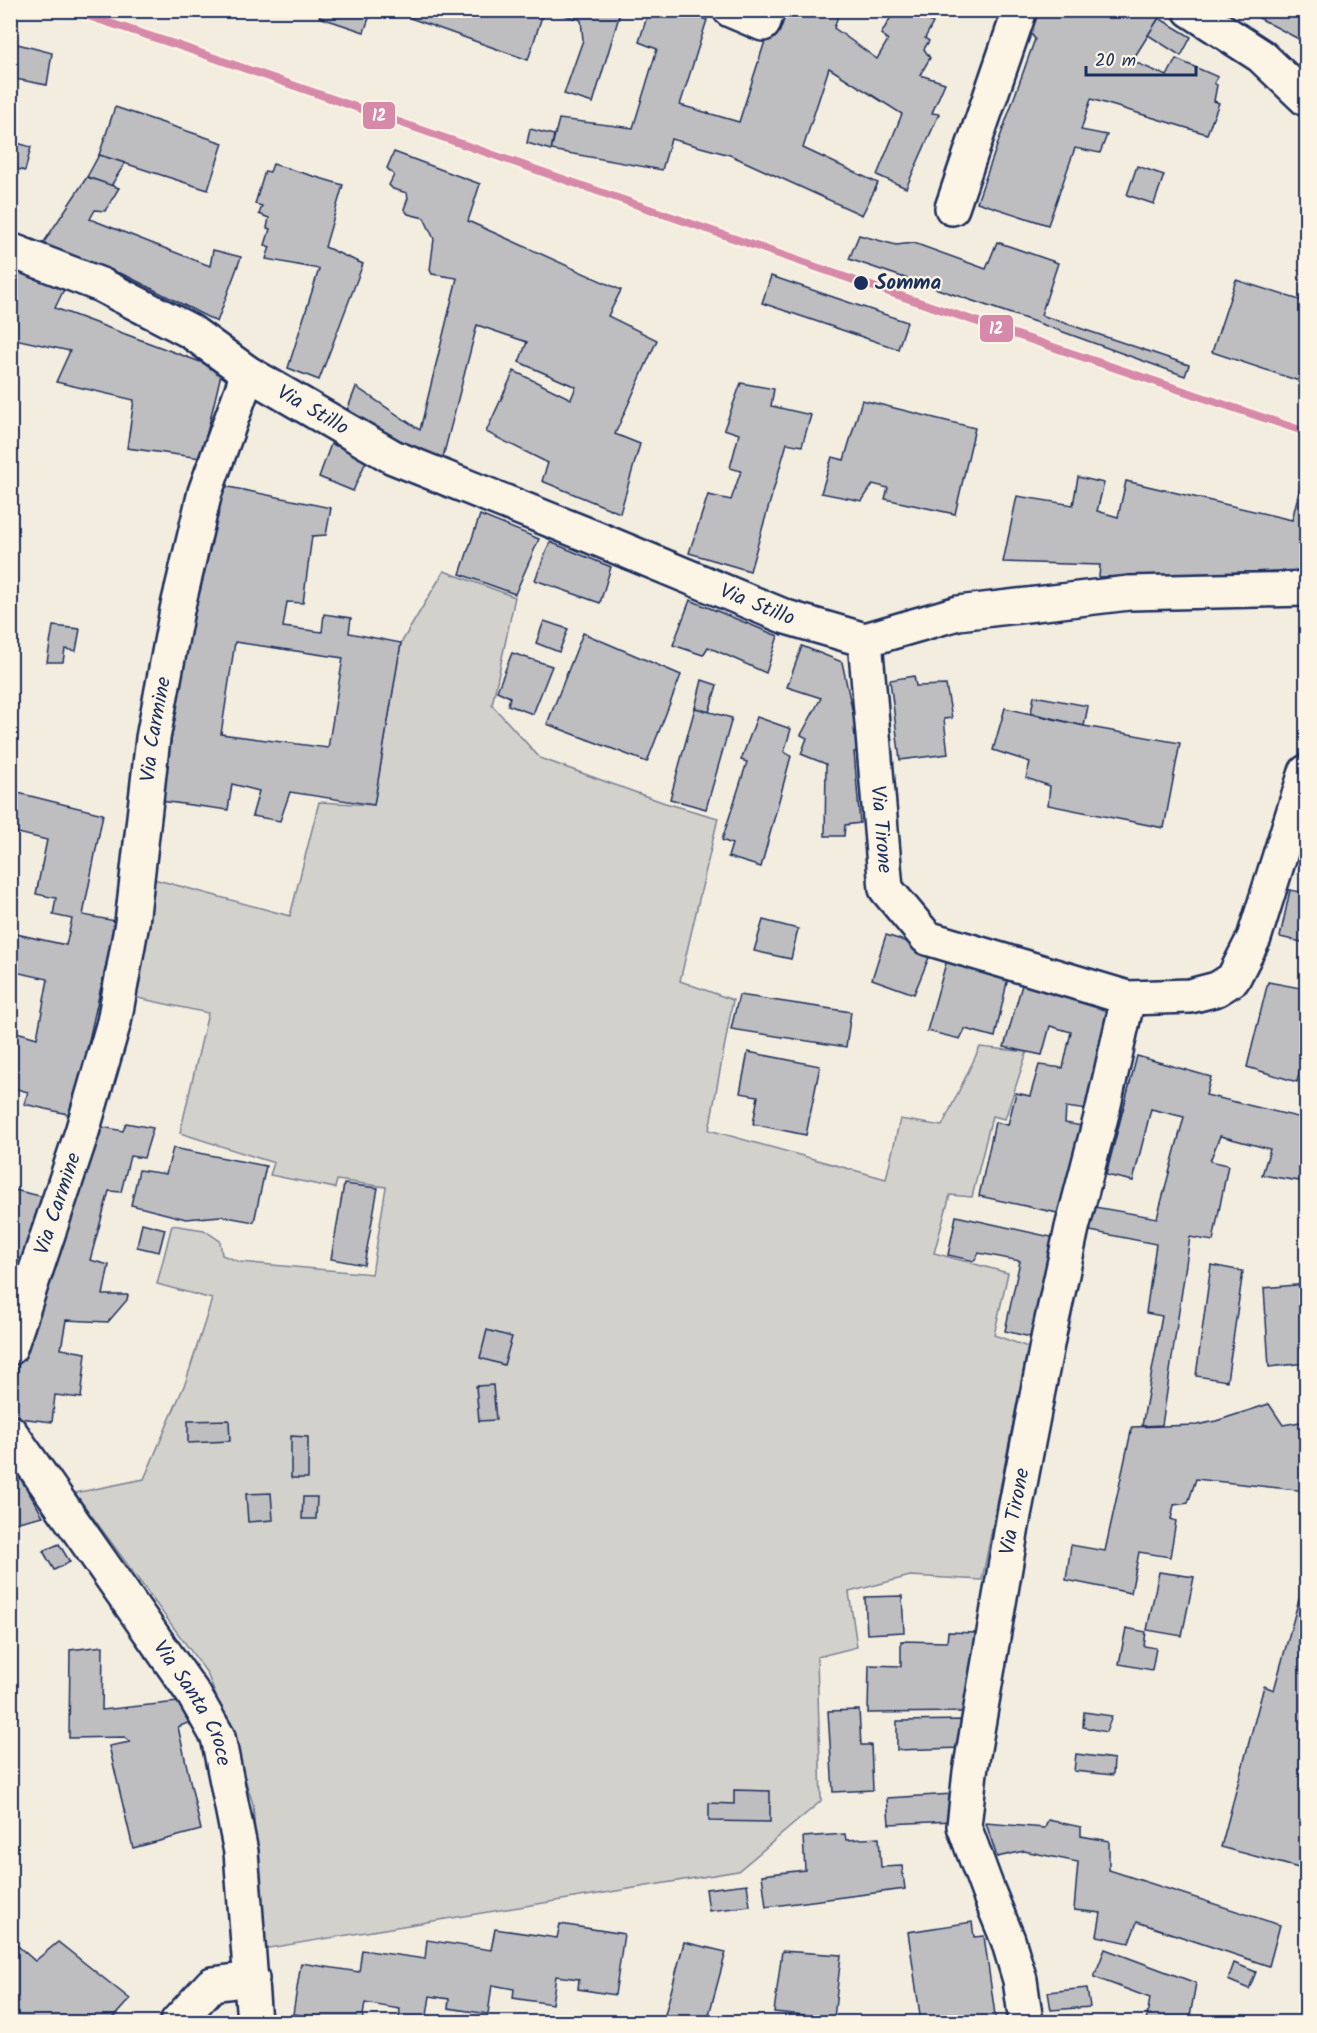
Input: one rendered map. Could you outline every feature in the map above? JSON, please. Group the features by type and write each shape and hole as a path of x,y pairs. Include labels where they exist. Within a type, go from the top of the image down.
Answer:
{"street":[{"path":"730,10 764,24 768,10"},
{"path":"952,208 1020,10"},
{"path":"1190,10 1261,56 1306,99"},
{"path":"10,250 100,285 190,331 248,373"},
{"name":"Via Stillo","path":"248,373 393,457 786,617 865,640"},
{"name":"Via Carmine","path":"10,1348 82,1132 114,1022 132,923 153,738 177,610 205,492 248,373"},
{"path":"865,640 958,613 1128,593 1306,589"},
{"name":"Via Tirone","path":"865,640 886,889 927,938 1128,998 1190,996 1217,989 1233,978 1254,938 1306,772"},
{"name":"Via Tirone","path":"1026,2022 1020,1980 1008,1940 964,1826 970,1772 1014,1515 1049,1334 1072,1228 1102,1113 1128,998"},
{"name":"Via Santa Croce","path":"10,1432 194,1695 218,1737 241,1852 254,2022"},
{"path":"177,2022 212,1984 252,1979"}],"shaded area":[{"path":"444,571 515,597 492,705 540,758 665,803 718,818 680,981 733,1000 709,1130 886,1179 900,1119 942,1126 980,1047 1027,1052 1005,1119 992,1116 972,1197 950,1195 934,1253 1008,1273 994,1335 1028,1347 982,1580 910,1576 849,1592 857,1647 817,1657 821,1801 738,1871 263,1949 253,1804 230,1732 207,1673 75,1493 144,1479 186,1381 212,1299 157,1284 172,1225 204,1230 220,1241 222,1255 240,1262 372,1274 386,1187 337,1180 335,1188 270,1175 274,1163 180,1133 208,1013 133,997 150,878 290,916 319,802 374,805 401,643"}],"building":[{"path":"322,10 372,10 364,32 319,17"},
{"path":"412,10 544,10 528,60 410,18"},
{"path":"562,10 621,10 593,103 564,94 583,40 581,20 561,14"},
{"path":"649,10 677,10 707,20 680,105 739,122 775,10 840,10 834,28 877,59 888,40 881,34 895,10 911,10 933,23 925,38 929,41 924,49 930,58 920,75 945,83 932,113 939,114 906,188 877,175 902,114 829,68 803,148 878,183 862,215 730,155 671,139 662,170 551,150 559,119 633,128 657,49 639,42"},
{"path":"1035,10 1164,10 1132,61 1167,76 1176,59 1218,77 1214,83 1217,85 1214,101 1219,103 1207,134 1091,99 1081,130 1107,135 1100,153 1075,148 1048,225 977,202 1035,39 1029,31"},
{"path":"1244,10 1306,10 1306,43"},
{"path":"1159,18 1191,37 1181,56 1148,35"},
{"path":"10,42 52,53 47,85 10,78"},
{"path":"115,107 223,143 208,190 99,155"},
{"path":"530,129 554,135 551,150 527,143"},
{"path":"10,141 31,147 25,171 10,167"},
{"path":"394,152 480,184 468,221 621,290 608,316 657,340 615,434 640,444 620,513 542,481 548,463 486,432 514,371 571,399 576,387 519,362 527,342 477,325 441,465 345,416 356,387 420,430 457,278 432,274 430,270 434,239 424,218 408,214 404,209 408,198 407,193 393,189 389,185 394,175 387,168"},
{"path":"99,155 125,163 111,186 87,177"},
{"path":"273,164 343,185 325,247 363,264 319,380 288,368 319,269 266,259 270,247 265,245 270,229 267,228 269,218 259,214 262,206 255,204 265,171 270,172"},
{"path":"1137,166 1164,175 1154,204 1127,195"},
{"path":"87,177 119,188 105,211 95,210 90,219 210,266 213,250 241,257 217,322 127,276 42,245"},
{"path":"859,235 896,245 914,243 986,269 997,242 1058,263 1041,315 1189,365 1185,376 849,259"},
{"path":"10,261 68,281 55,308 222,370 201,458 127,448 134,400 56,382 70,351 10,338"},
{"path":"771,276 907,322 898,349 762,303"},
{"path":"1236,280 1306,302 1306,367 1302,382 1212,352"},
{"path":"741,383 774,389 771,406 811,415 802,446 787,443 750,571 689,553 708,495 731,500 741,471 730,468 739,434 724,429"},
{"path":"862,400 975,428 955,514 885,499 888,488 873,484 862,501 821,493 832,457 844,460"},
{"path":"331,444 368,457 353,491 319,477"},
{"path":"1078,477 1104,483 1097,511 1118,517 1126,481 1292,520 1302,479 1306,480 1306,570 1099,577 1100,565 1003,562 1017,496 1073,505"},
{"path":"219,485 331,508 326,535 312,536 303,603 287,602 283,627 322,632 324,614 351,618 349,633 401,643 374,805 290,792 280,821 252,816 259,791 232,784 228,810 161,801 194,602","holes":["235,642 343,658 328,748 221,734"]},
{"path":"480,515 539,539 515,594 460,574"},
{"path":"550,542 611,567 600,603 535,580"},
{"path":"690,600 778,636 766,673 708,647 703,655 673,645"},
{"path":"544,621 568,629 559,652 536,643"},
{"path":"53,626 80,629 76,651 65,649 63,662 47,662"},
{"path":"583,633 681,675 647,762 547,724"},
{"path":"802,646 842,662 861,751 854,752 860,823 845,825 844,836 825,836 826,764 801,754 807,738 801,735 821,698 787,687"},
{"path":"512,653 552,666 533,714 508,705 510,697 497,691"},
{"path":"914,676 916,686 946,685 952,718 944,719 948,754 900,760 890,680"},
{"path":"702,680 717,685 709,712 695,708"},
{"path":"1034,696 1088,706 1084,726 1031,713"},
{"path":"695,708 732,718 706,809 670,799"},
{"path":"1005,708 1084,726 1180,743 1164,828 1048,805 1050,786 1026,778 1030,762 993,750"},
{"path":"757,717 791,729 784,752 791,756 761,867 728,857 732,844 722,840 747,762 741,760"},
{"path":"10,791 103,814 83,915 116,921 72,1115 24,1104 28,1092 10,1087 10,1030 37,1038 48,979 10,971 10,958 16,934 66,945 72,919 53,915 56,898 36,894 47,840 10,831"},
{"path":"1306,844 1306,872 1299,871"},
{"path":"1290,890 1306,893 1306,943 1280,937"},
{"path":"763,920 798,929 791,959 754,951"},
{"path":"886,935 932,950 914,994 872,979"},
{"path":"948,956 1009,973 995,1037 965,1029 960,1039 927,1031"},
{"path":"1268,982 1306,989 1306,1043 1297,1082 1247,1067"},
{"path":"1022,985 1115,1007 1095,1111 1066,1107 1065,1123 1088,1127 1067,1215 979,1196 995,1122 1008,1125 1016,1093 1030,1096 1039,1065 1063,1068 1071,1032 1050,1026 1042,1055 1004,1047"},
{"path":"739,995 851,1012 846,1047 731,1029"},
{"path":"748,1052 820,1066 806,1135 753,1124 758,1096 740,1093"},
{"path":"1137,1056 1211,1077 1206,1095 1306,1119 1306,1182 1262,1175 1270,1149 1220,1136 1210,1161 1228,1165 1213,1241 1190,1237 1162,1425 1142,1426 1162,1316 1146,1313 1156,1244 1090,1231 1095,1207 1157,1218 1184,1117 1151,1109 1133,1181 1106,1175"},
{"path":"126,1123 153,1128 144,1158 130,1156 121,1192 109,1191 90,1260 109,1265 103,1295 128,1295 127,1300 108,1322 66,1320 61,1349 86,1353 81,1398 55,1395 52,1422 11,1417 19,1362 33,1311 92,1125 123,1131"},
{"path":"173,1148 266,1166 254,1222 221,1216 186,1219 131,1205 139,1170 166,1174"},
{"path":"344,1184 378,1188 364,1265 331,1259"},
{"path":"10,1189 49,1198 32,1261 10,1256"},
{"path":"956,1216 1060,1239 1039,1339 1005,1331 1020,1261 979,1253 974,1261 948,1255"},
{"path":"142,1223 165,1229 159,1252 137,1247"},
{"path":"1211,1265 1243,1271 1227,1381 1196,1376"},
{"path":"1306,1284 1306,1363 1269,1367 1264,1288"},
{"path":"487,1330 512,1337 504,1365 480,1358"},
{"path":"493,1385 496,1420 479,1421 476,1386"},
{"path":"1269,1404 1283,1425 1306,1421 1306,1491 1196,1479 1188,1503 1174,1505 1171,1519 1176,1521 1170,1557 1139,1552 1131,1593 1066,1580 1071,1545 1105,1551 1132,1427 1197,1425"},
{"path":"229,1420 230,1441 188,1443 188,1421"},
{"path":"291,1436 308,1437 308,1478 291,1478"},
{"path":"10,1461 43,1516 10,1524"},
{"path":"271,1493 273,1520 248,1522 246,1494"},
{"path":"303,1497 317,1497 316,1519 302,1519"},
{"path":"59,1544 70,1562 54,1570 43,1551"},
{"path":"1159,1572 1194,1577 1182,1636 1147,1630"},
{"path":"1306,1574 1306,1870 1221,1847 1264,1686 1274,1690"},
{"path":"902,1596 904,1632 867,1634 865,1597"},
{"path":"1126,1628 1146,1632 1144,1646 1156,1648 1152,1670 1119,1664"},
{"path":"948,1632 976,1633 967,1712 868,1713 869,1665 901,1666 901,1641 947,1642"},
{"path":"103,1646 102,1710 178,1702 190,1722 178,1727 201,1830 133,1848 109,1746 130,1742 125,1737 69,1738 70,1650"},
{"path":"859,1710 861,1745 871,1745 873,1790 833,1792 828,1711"},
{"path":"1084,1712 1112,1716 1106,1732 1083,1727"},
{"path":"966,1720 962,1748 897,1750 897,1721"},
{"path":"1076,1754 1114,1759 1113,1775 1074,1771"},
{"path":"734,1790 770,1791 770,1822 709,1821 709,1803 734,1804"},
{"path":"953,1794 952,1821 889,1824 887,1798"},
{"path":"1048,1820 1081,1827 1081,1836 1109,1841 1109,1870 1280,1925 1269,1966 1137,1922 1129,1943 1097,1936 1101,1913 1074,1910 1078,1862 1024,1851 997,1857 986,1823 1045,1828"},
{"path":"845,1834 846,1840 879,1838 881,1867 902,1866 905,1889 766,1907 762,1875 805,1870 803,1837"},
{"path":"747,1884 750,1906 709,1911 706,1889"},
{"path":"972,1922 974,1937 984,1936 996,2022 921,2022 908,1932"},
{"path":"560,1924 624,1934 615,1995 578,1989 579,1979 556,1976 552,2004 513,1998 514,1989 492,1985 488,2014 448,2008 449,1999 430,1996 426,2022 399,2020 400,2009 365,2003 362,2022 320,2022 320,2018 293,2014 301,1963 359,1972 362,1950 425,1959 427,1940 491,1950 495,1929 557,1938"},
{"path":"10,1939 35,1961 58,1942 130,1999 109,2022 10,2022"},
{"path":"684,1942 726,1952 707,2022 663,2022"},
{"path":"1105,1949 1196,1983 1189,2022 1146,2022 1150,1998 1094,1977"},
{"path":"782,1951 841,1955 834,2018 774,2012"},
{"path":"1234,1963 1256,1972 1249,1989 1228,1980"},
{"path":"1087,1988 1090,2007 1051,2010 1048,1992"}],"transit line":[{"name":"12","path":"70,10 862,283 1306,432"}],"place":[{"name":"Somma","path":"861,283"}]}
